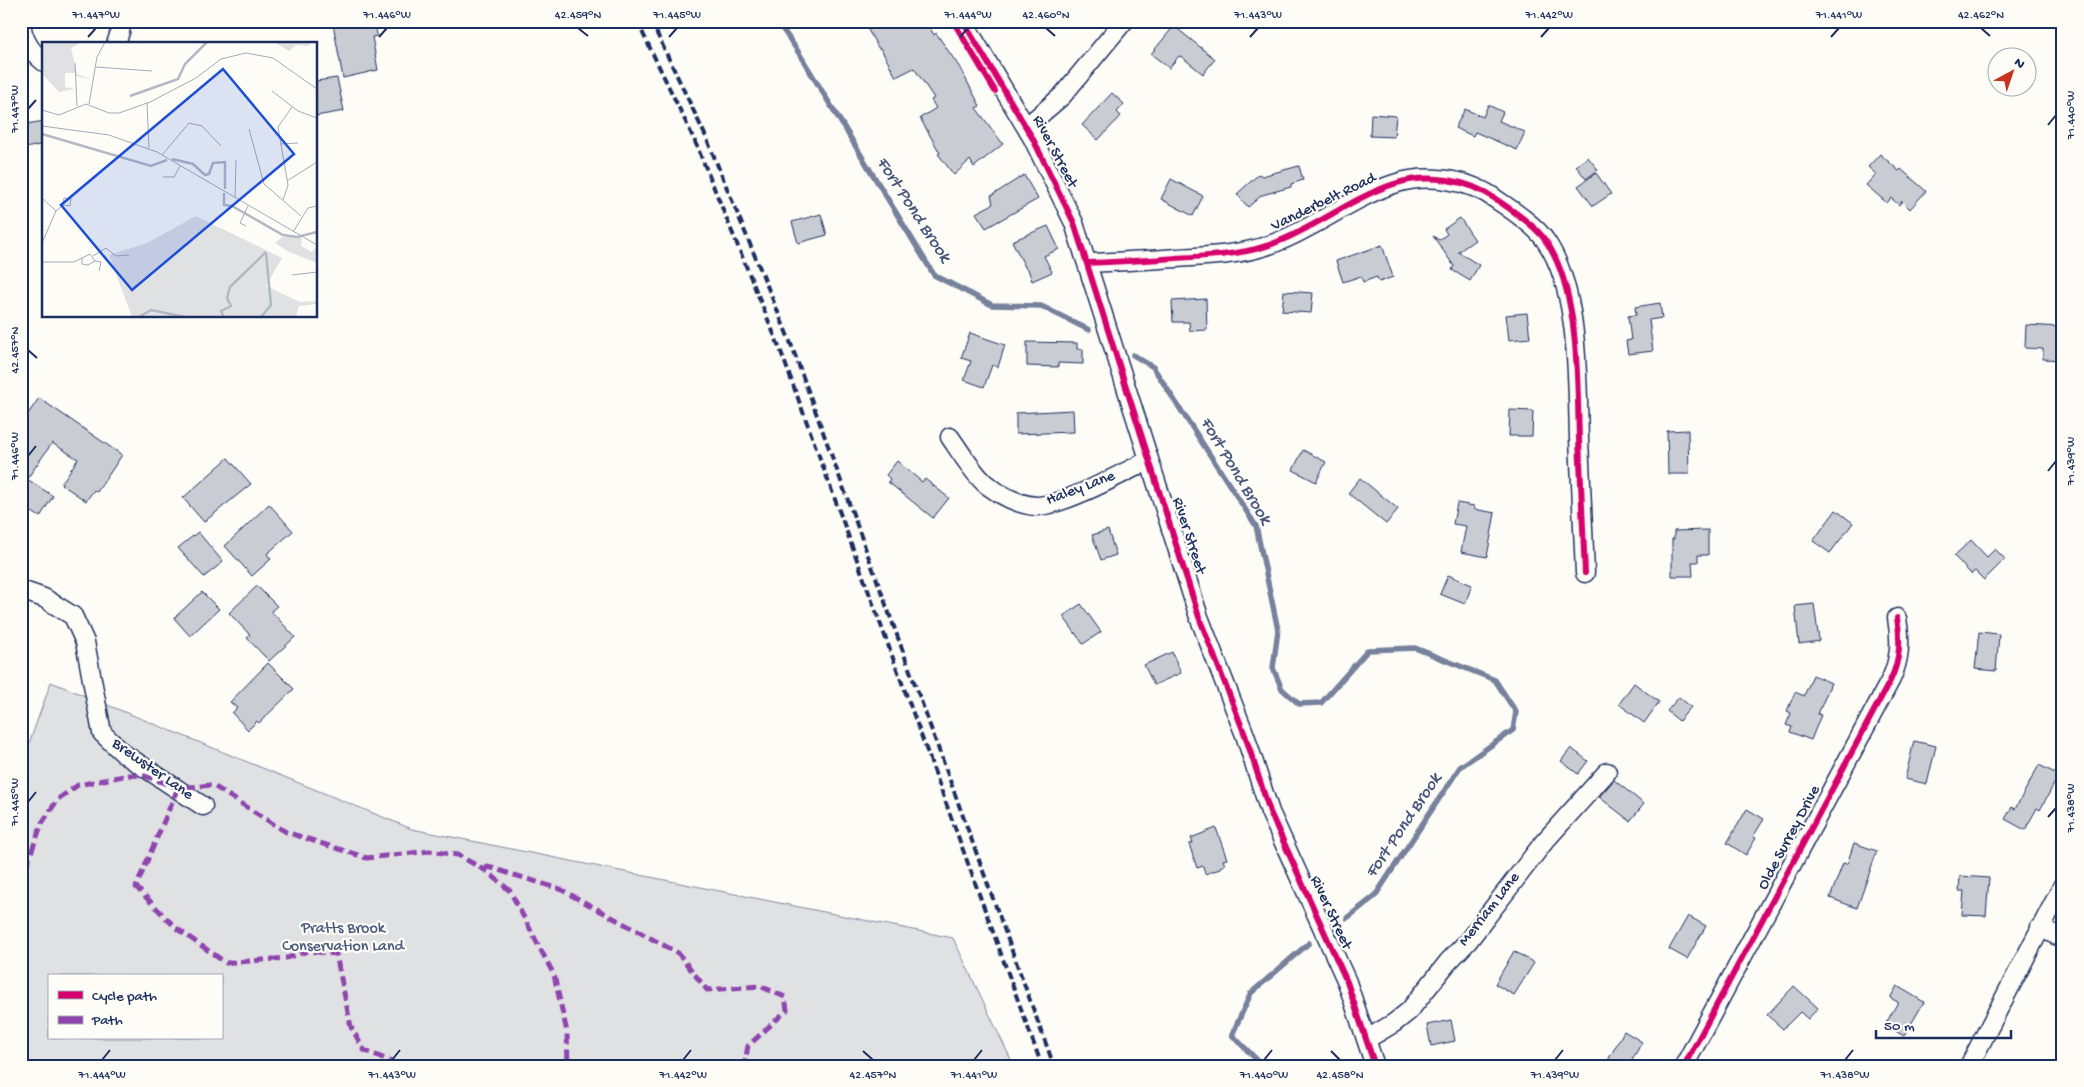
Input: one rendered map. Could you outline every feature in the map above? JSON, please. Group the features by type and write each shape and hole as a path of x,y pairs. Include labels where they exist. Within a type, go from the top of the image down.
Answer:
{"street":[{"path":"22,21 24,38 30,48 42,60"},
{"path":"117,42 122,21"},
{"name":"River Street","path":"963,21 1026,127 1066,205 1088,263 1199,617 1245,735 1270,812 1347,982 1375,1066"},
{"path":"1026,127 1062,96 1124,21"},
{"name":"Vanderbelt Road","path":"1088,263 1215,256 1251,251 1305,230 1336,212 1394,184 1419,179 1446,180 1472,186 1486,192 1509,208 1545,239 1557,264 1568,298 1576,378 1585,573"},
{"name":"Haley Lane","path":"950,437 985,484 1008,499 1035,506 1053,503 1099,485 1149,460"},
{"name":"Brewster Lane","path":"21,590 44,598 73,616 85,642 102,733 124,754 203,806"},
{"name":"Olde Surrey Drive","path":"1684,1066 1890,679 1899,658 1898,618"},
{"name":"Merriam Lane","path":"1366,1039 1394,1023 1409,1011 1448,962 1468,941 1544,842 1607,772"},
{"path":"1969,1066 2063,885"},
{"path":"2040,927 2063,939"}],"green space":[{"name":"Pratts Brook Conservation Land","path":"51,682 412,829 953,938 1014,1066 21,1066 21,766"}],"building":[{"path":"345,21 367,21 367,24 375,23 377,36 372,37 378,70 343,78 333,24"},
{"path":"882,21 926,21 934,35 936,33 960,68 980,106 976,108 1003,144 974,167 970,160 954,175 938,154 940,153 920,118 936,108 931,100 934,98 914,68 896,77 868,30"},
{"path":"1174,26 1215,59 1203,74 1182,57 1179,56 1169,68 1151,54"},
{"path":"337,78 344,111 318,116 318,81"},
{"path":"1112,93 1124,104 1117,112 1121,116 1098,140 1082,125"},
{"path":"1488,105 1503,112 1499,121 1525,132 1517,150 1475,132 1473,136 1455,128 1465,109 1483,117"},
{"path":"1371,114 1396,116 1394,137 1370,136"},
{"path":"42,121 42,144 21,149 21,125"},
{"path":"1880,154 1926,191 1910,209 1902,201 1899,205 1891,198 1887,203 1866,185 1876,174 1868,167"},
{"path":"1588,157 1598,170 1586,179 1576,166"},
{"path":"1299,166 1303,180 1291,184 1291,187 1262,195 1248,207 1237,194 1259,174 1262,176"},
{"path":"1596,173 1611,194 1593,206 1578,186"},
{"path":"1024,175 1038,199 986,228 976,213 993,204 991,196"},
{"path":"1171,179 1203,196 1193,216 1161,199"},
{"path":"821,214 827,235 798,243 792,222"},
{"path":"1460,218 1475,240 1458,252 1479,265 1470,281 1452,270 1454,266 1433,236 1439,240 1447,234 1444,229"},
{"path":"1048,226 1059,249 1044,256 1052,272 1032,281 1028,269 1026,269 1012,241"},
{"path":"1382,245 1393,277 1379,282 1377,277 1363,282 1361,276 1343,282 1336,261"},
{"path":"1284,291 1313,293 1311,313 1282,311"},
{"path":"1206,299 1207,330 1190,331 1189,322 1173,322 1172,301"},
{"path":"1660,303 1662,318 1649,320 1653,351 1628,354 1626,341 1631,340 1628,316 1636,315 1635,307"},
{"path":"1527,313 1530,338 1509,340 1506,315"},
{"path":"2026,325 2061,327 2061,331 2063,331 2063,360 2043,359 2043,349 2025,348"},
{"path":"970,333 1005,345 998,367 992,365 984,387 964,380 971,361 961,358"},
{"path":"1027,342 1077,343 1077,349 1083,349 1083,364 1058,363 1058,367 1027,366"},
{"path":"39,398 122,455 97,492 94,490 86,501 61,484 78,459 52,443 27,479 53,496 40,517 21,505 21,424"},
{"path":"1073,410 1074,432 1016,434 1016,413"},
{"path":"1510,410 1533,411 1532,436 1509,436"},
{"path":"1688,430 1689,474 1668,474 1667,431"},
{"path":"1303,450 1326,462 1316,482 1293,470"},
{"path":"228,458 251,484 204,522 183,498"},
{"path":"897,461 922,482 925,479 949,498 933,518 888,482 890,479 886,475"},
{"path":"1360,478 1398,509 1386,524 1348,493"},
{"path":"1457,503 1495,513 1487,557 1461,552 1466,526 1453,524"},
{"path":"269,504 293,531 267,554 271,559 252,576 225,546"},
{"path":"1836,510 1853,523 1830,553 1813,541"},
{"path":"1108,530 1116,555 1101,560 1092,535"},
{"path":"1708,530 1708,555 1698,555 1698,562 1692,562 1693,576 1672,576 1672,539 1674,539 1674,531"},
{"path":"198,532 223,562 204,577 178,548"},
{"path":"1971,540 1987,557 1995,549 2005,559 1984,580 1975,571 1971,574 1954,556"},
{"path":"1448,575 1472,585 1465,604 1440,594"},
{"path":"257,586 277,606 271,611 295,637 269,661 247,638 250,635 229,613"},
{"path":"202,592 219,609 190,636 174,618"},
{"path":"1081,604 1101,632 1083,644 1063,616"},
{"path":"1814,604 1819,641 1799,644 1795,606"},
{"path":"1979,632 1999,634 1996,671 1975,669"},
{"path":"1172,652 1181,673 1154,685 1144,665"},
{"path":"268,663 294,689 259,723 257,721 248,730 232,713 237,708 230,702"},
{"path":"1813,675 1831,683 1818,714 1821,715 1811,740 1790,732 1792,727 1786,725 1791,713 1787,711 1795,692 1804,696"},
{"path":"1634,683 1659,702 1644,723 1619,704"},
{"path":"1679,697 1691,707 1679,721 1667,711"},
{"path":"1914,741 1936,746 1927,784 1905,779"},
{"path":"1571,748 1588,761 1578,774 1561,761"},
{"path":"2039,765 2059,775 2040,810 2037,808 2025,830 2005,819 2012,807 2015,809"},
{"path":"1614,780 1644,804 1630,821 1599,797"},
{"path":"1747,809 1764,819 1753,837 1756,838 1746,855 1727,843"},
{"path":"1216,828 1227,859 1223,860 1225,865 1220,867 1220,869 1205,874 1203,866 1197,868 1189,844 1193,843 1191,838"},
{"path":"1854,843 1877,851 1857,908 1830,898 1843,863 1847,864"},
{"path":"1960,876 1989,878 1986,916 1962,915 1964,891 1959,891"},
{"path":"1688,916 1706,926 1687,959 1669,949"},
{"path":"1514,951 1534,963 1514,995 1495,984"},
{"path":"1794,986 1818,1008 1808,1019 1800,1012 1783,1029 1767,1015"},
{"path":"1897,986 1924,1002 1904,1036 1885,1025 1898,1002 1890,998"},
{"path":"1451,1020 1455,1041 1431,1046 1427,1025"},
{"path":"1624,1031 1642,1042 1629,1066 1605,1066"}],"waterway":[{"name":"Fort Pond Brook","path":"777,21 797,50 934,275 992,305 1041,306 1089,330"},
{"name":"Fort Pond Brook","path":"1133,355 1153,367 1256,526 1278,630 1273,668 1282,689 1299,704 1321,703 1368,650 1415,648 1495,680 1516,712 1513,730 1460,767 1375,896 1347,918"},
{"name":"Fort Pond Brook","path":"1263,1066 1232,1035 1251,993 1309,943"}],"railway":[{"path":"637,21 694,139 780,349 1042,1066"},
{"path":"651,21 706,137 791,344 1054,1066"}],"marked path":[{"path":"21,880 42,823 58,799 78,785 129,775 145,776 178,788 212,785 286,832 367,858 429,851 458,855 488,872 510,891 554,975 567,1032 568,1066"},
{"path":"178,788 136,887 176,928 226,963 287,958 308,951 336,954 351,1027 364,1050 392,1062 395,1066"},
{"path":"485,866 560,889 678,953 707,990 760,986 785,997 787,1010 748,1046 744,1066"}],"cycle path":[{"path":"953,21 995,91"},
{"path":"963,21 1033,139 1074,223 1199,617 1245,735 1270,812 1347,982 1375,1066"},
{"path":"1088,263 1216,255 1256,249 1296,234 1379,189 1407,181 1420,179 1447,180 1474,187 1486,193 1510,208 1536,229 1545,240 1556,260 1565,284 1571,309 1577,363 1585,573"},
{"path":"1684,1066 1891,679 1899,650 1897,618"}]}
